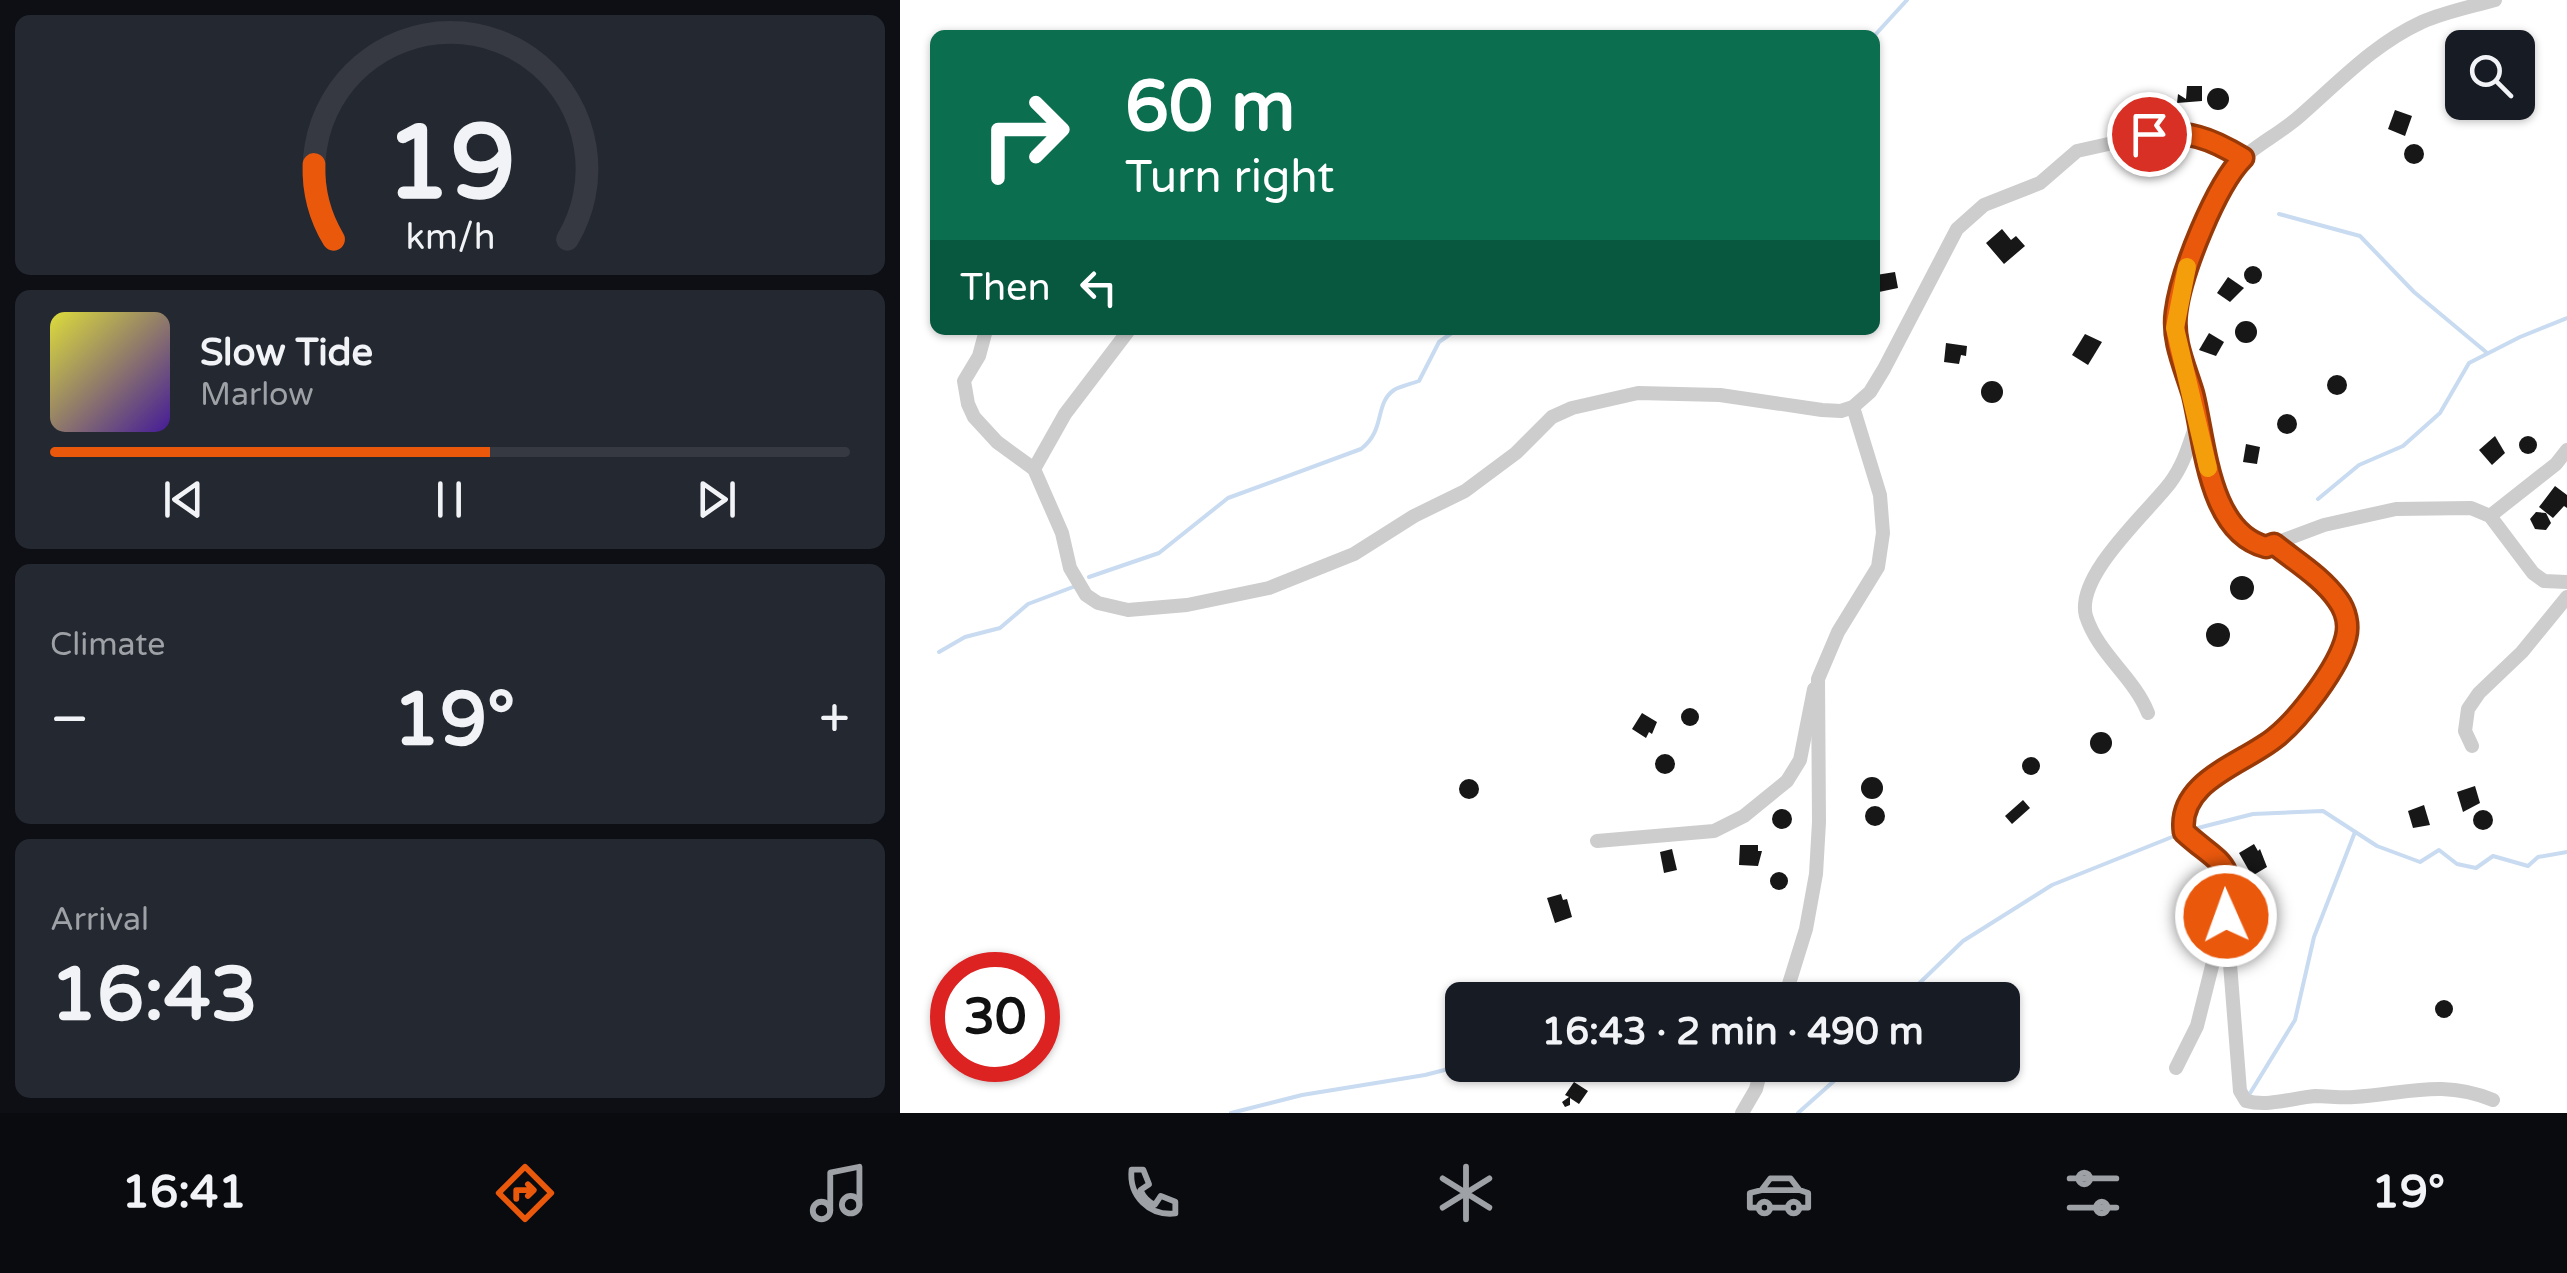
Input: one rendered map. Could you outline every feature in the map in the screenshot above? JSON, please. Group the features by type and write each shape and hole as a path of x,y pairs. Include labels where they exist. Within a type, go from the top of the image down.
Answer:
{"street":[{"path":"2494,0 2442,14 2397,36 2364,58 2297,119 2230,170 2188,262 2176,311 2176,342 2214,489 2224,510 2248,540 2266,547 2324,525 2396,508 2471,508 2490,516 2533,573 2544,581 2567,582"},
{"path":"985,335 979,356 964,381 974,417 997,442 1034,469 1062,532 1070,568 1086,595 1112,608 1154,609 1269,588 1354,554 1414,516 1465,492 1516,454 1552,418 1572,408 1638,393 1720,395 1822,410 1853,407 1870,392 1884,369 1957,229 1984,205 2040,183 2078,151 2149,134 2180,132 2202,136 2243,158"},
{"path":"1034,469 1065,414 1125,335"},
{"path":"1597,840 1714,830 1744,816 1787,781 1800,760 1810,698 1838,632 1878,567 1884,533 1880,494 1853,407"},
{"path":"2148,713 2138,692 2096,636 2085,611 2084,596 2094,576 2139,516 2171,482 2187,454 2198,418"},
{"path":"2490,516 2556,464 2567,450"},
{"path":"2274,544 2339,600 2348,633 2334,663 2294,721 2276,738 2200,788 2186,805 2182,818 2184,832 2221,862 2231,887 2234,918 2230,964 2240,1092 2246,1100 2257,1104 2314,1096 2354,1098 2432,1087 2473,1092 2493,1100"},
{"path":"2472,746 2465,730 2468,709 2567,597"},
{"path":"1790,982 1806,929 1816,874 1818,679"},
{"path":"2176,1068 2196,1026 2231,887"},
{"path":"1742,1113 1758,1082"}],"building":[{"path":"2187,86 2202,86 2202,101 2177,103 2178,94 2186,99"},
{"path":"2218,88 2229,99 2218,110 2207,99"},
{"path":"2395,110 2412,116 2405,136 2388,129"},
{"path":"2414,144 2424,154 2414,164 2404,154"},
{"path":"2002,229 2011,240 2016,236 2025,246 2004,264 1986,243"},
{"path":"2253,266 2260,268 2260,282 2253,284 2246,282 2244,275 2246,268"},
{"path":"1895,272 1898,288 1880,292 1880,274"},
{"path":"2228,277 2244,288 2230,302 2217,293"},
{"path":"2246,321 2254,324 2254,340 2246,343 2238,340 2235,332 2238,324"},
{"path":"2209,333 2224,342 2216,356 2199,350"},
{"path":"2085,334 2102,342 2088,365 2072,355"},
{"path":"1946,343 1967,346 1966,356 1961,355 1959,364 1944,362"},
{"path":"2337,375 2347,385 2337,395 2327,385"},
{"path":"1988,381 1996,381 2003,392 1996,403 1988,403 1981,396 1981,388"},
{"path":"2287,414 2297,424 2287,434 2277,424"},
{"path":"2495,436 2505,453 2492,465 2479,450"},
{"path":"2528,436 2535,438 2535,452 2528,454 2521,452 2519,445 2521,438"},
{"path":"2246,444 2260,447 2257,464 2243,462"},
{"path":"2555,486 2567,495 2567,508 2564,506 2553,518 2539,507"},
{"path":"2536,512 2546,513 2551,523 2546,530 2535,529 2530,519"},
{"path":"2242,576 2254,588 2242,600 2230,588"},
{"path":"2218,623 2230,635 2218,647 2206,635"},
{"path":"1690,708 1697,710 1697,724 1690,726 1683,724 1681,717 1683,710"},
{"path":"1642,713 1657,722 1646,738 1632,729"},
{"path":"2101,732 2109,735 2109,751 2101,754 2093,751 2090,743 2093,735"},
{"path":"1665,754 1675,764 1665,774 1655,764"},
{"path":"2031,757 2040,766 2031,775 2022,766"},
{"path":"1872,777 1883,788 1872,799 1861,788"},
{"path":"1469,779 1479,789 1469,799 1459,789"},
{"path":"2475,786 2480,803 2463,812 2457,792"},
{"path":"2023,800 2030,808 2012,824 2005,816"},
{"path":"2424,805 2430,825 2413,828 2408,811"},
{"path":"1875,806 1885,816 1875,826 1865,816"},
{"path":"1782,809 1792,819 1782,829 1772,819"},
{"path":"2483,810 2493,820 2483,830 2473,820"},
{"path":"2254,844 2267,867 2252,876 2239,853"},
{"path":"1740,845 1758,845 1758,851 1762,851 1758,866 1739,865"},
{"path":"1672,849 1677,870 1664,873 1660,852"},
{"path":"1779,872 1788,881 1779,890 1770,881"},
{"path":"1561,894 1563,900 1567,899 1572,917 1555,923 1547,898"},
{"path":"2444,1000 2451,1002 2451,1016 2444,1018 2437,1016 2435,1009 2437,1002"},
{"path":"1574,1082 1588,1091 1579,1104 1570,1098 1570,1105 1565,1107 1562,1102 1569,1097 1565,1095"}],"waterway":[{"path":"1880,30 1907,0"},
{"path":"2279,214 2360,236 2414,292 2486,352"},
{"path":"2318,499 2359,465 2403,446 2440,413 2469,363 2567,318"},
{"path":"1089,577 1159,553 1228,498 1361,449 1374,434 1388,396 1419,381 1439,342 1449,335"},
{"path":"939,652 965,637 1000,628 1028,604 1073,587"},
{"path":"2186,831 2253,814 2323,811 2377,846 2420,862 2439,850 2457,864 2476,868 2493,856 2528,866 2538,857 2567,852"},
{"path":"2249,1095 2295,1020 2314,937 2355,832"},
{"path":"1921,982 1963,941 2052,885 2177,835"},
{"path":"1231,1113 1302,1095 1445,1070"},
{"path":"1798,1113 1833,1082"}],"slow traffic":[{"path":"2187,267 2176,311 2176,342 2193,395 2208,468"}],"route":[{"path":"2149,134 2180,132 2202,136 2243,158 2230,170 2188,262 2176,311 2176,342 2219,501 2248,540 2266,547 2274,544 2326,586 2339,600 2348,633 2343,648 2294,721 2276,738 2200,788 2186,805 2182,818 2184,832 2212,852 2229,876 2226,916"}]}
